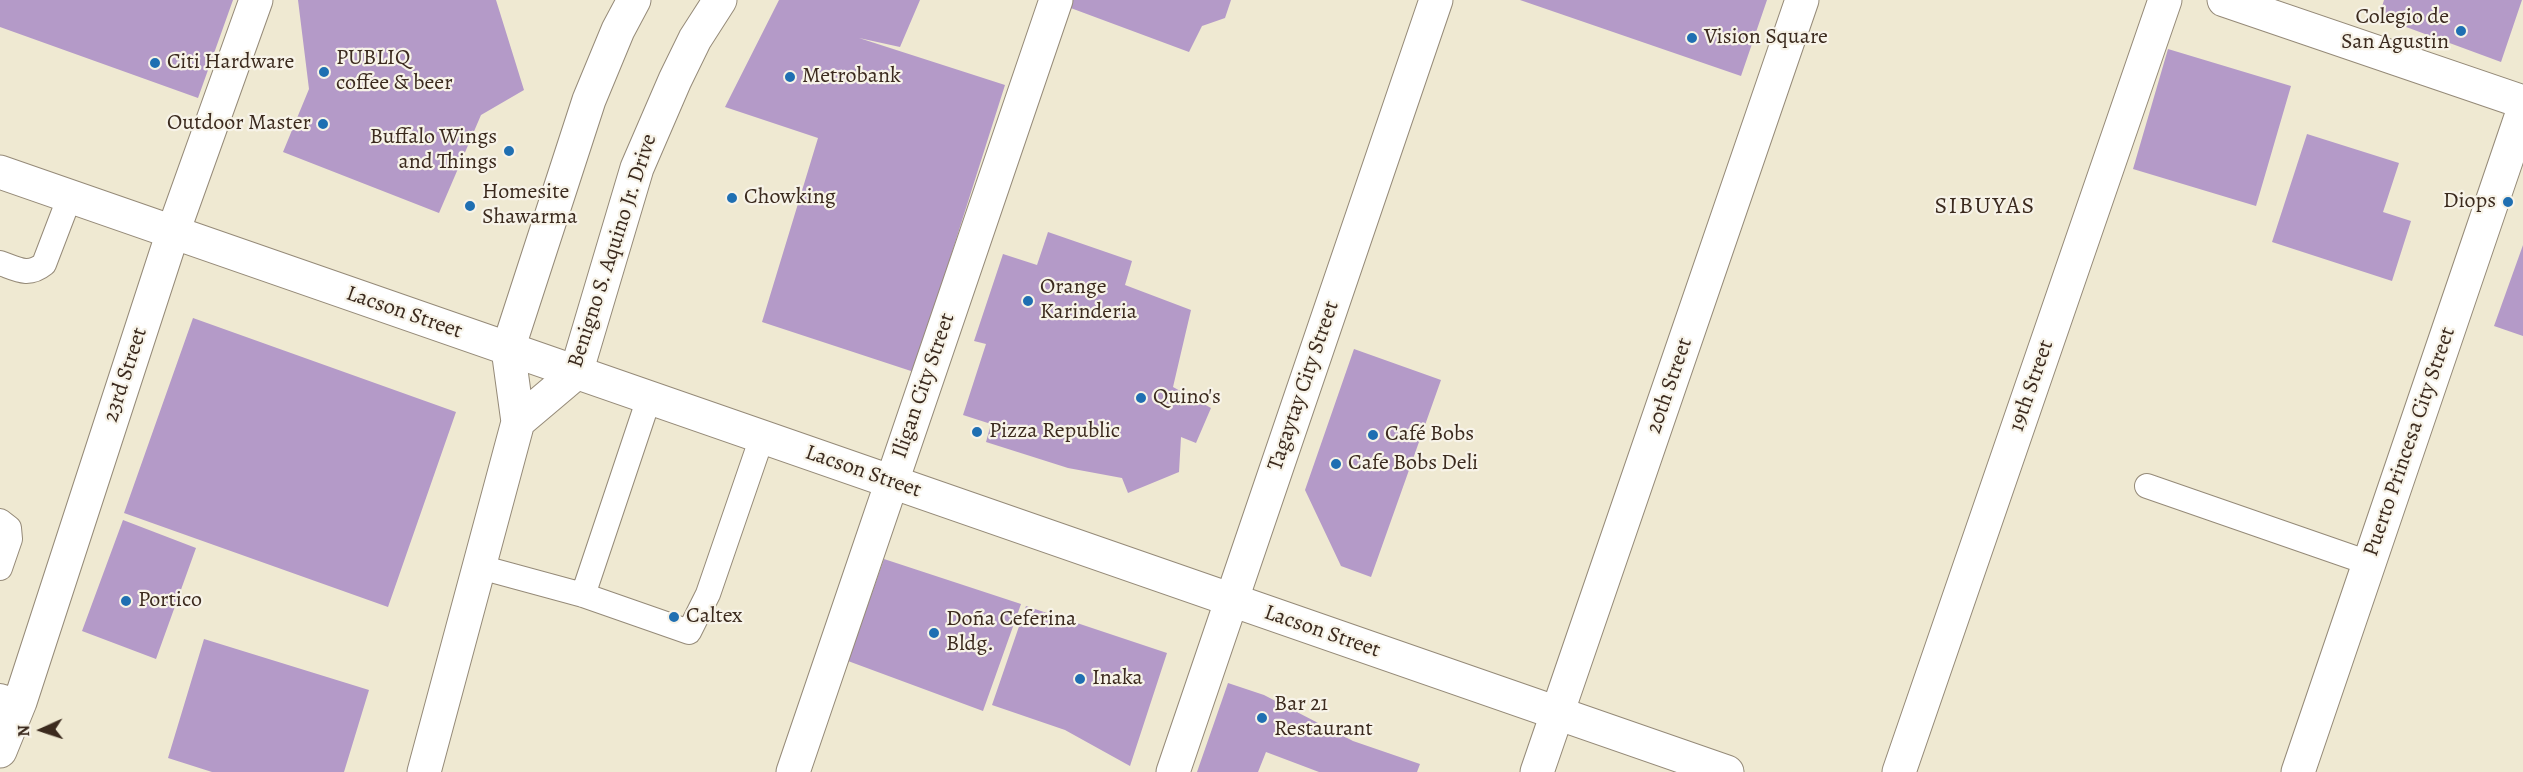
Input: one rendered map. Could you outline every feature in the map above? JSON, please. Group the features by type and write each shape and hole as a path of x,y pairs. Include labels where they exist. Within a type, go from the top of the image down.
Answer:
{"street":[{"name":"23rd Street","path":"0,752 10,699 256,0"},
{"path":"423,772 518,422 508,349 589,100 618,30 634,0"},
{"name":"Benigno S. Aquino Jr. Drive","path":"518,422 576,373 637,168 695,39 720,0"},
{"name":"Iligan City Street","path":"793,772 1056,0"},
{"name":"Tagaytay City Street","path":"1173,772 1436,0"},
{"name":"20th Street","path":"1537,772 1802,0"},
{"name":"19th Street","path":"1899,772 2165,0"},
{"path":"2224,0 2523,102"},
{"name":"Puerto Princesa City Street","path":"2298,772 2523,111"},
{"name":"Lacson Street","path":"0,172 1727,772"}],"lane":[{"path":"0,263 24,271 35,271 44,264 70,196"},
{"path":"583,595 649,398"},
{"path":"480,567 583,595 689,632 708,594 762,437"},
{"path":"2146,486 2369,563"},
{"path":"0,521 9,528 10,539 0,568"}],"building":[{"name":"Citi Hardware","path":"0,0 233,0 198,98 0,27"},
{"path":"298,0 496,0 524,90 481,115 439,213 283,152 309,89"},
{"path":"779,0 920,0 900,47 859,38 1005,85 914,372 762,322 818,138 725,107"},
{"path":"1071,0 1231,0 1225,18 1202,26 1189,52 1068,7"},
{"name":"Vision Square","path":"1520,0 1767,0 1741,76"},
{"name":"Colegio de San Agustin","path":"2384,0 2522,0 2501,62 2379,17"},
{"path":"2168,49 2291,86 2256,206 2133,169"},
{"path":"2307,134 2399,163 2383,212 2411,221 2392,281 2272,242"},
{"path":"1048,232 1132,261 1125,285 1191,310 1173,387 1211,408 1196,443 1181,437 1179,472 1128,493 1122,478 1068,468 986,442 991,424 963,415 986,344 974,341 1003,254 1037,265"},
{"path":"2523,245 2523,336 2494,326"},
{"path":"193,318 456,412 388,607 124,513"},
{"name":"Café Bobs","path":"1354,349 1441,380 1371,577 1341,566 1305,490"},
{"path":"123,520 196,548 156,659 82,631"},
{"name":"Doña Ceferina Bldg.","path":"884,559 1021,604 983,711 848,661"},
{"name":"Inaka","path":"1026,606 1167,653 1130,766 1065,730 992,705"},
{"path":"204,639 369,690 344,772 212,772 168,758"},
{"name":"Bar 21 Restaurant","path":"1228,683 1264,695 1353,741 1420,764 1417,772 1319,772 1266,752 1258,772 1197,772"}],"place":[{"name":"Colegio de San Agustin","path":"2461,31"},
{"name":"Vision Square","path":"1692,38"},
{"name":"Citi Hardware","path":"155,63"},
{"name":"PUBLIQ coffee & beer","path":"324,72"},
{"name":"Metrobank","path":"790,77"},
{"name":"Outdoor Master","path":"323,124"},
{"name":"Buffalo Wings and Things","path":"509,151"},
{"name":"Chowking","path":"732,198"},
{"name":"Diops","path":"2508,202"},
{"name":"Homesite Shawarma","path":"470,206"},
{"name":"Orange Karinderia","path":"1028,301"},
{"name":"Quino's","path":"1141,398"},
{"name":"Pizza Republic","path":"977,432"},
{"name":"Café Bobs","path":"1373,435"},
{"name":"Cafe Bobs Deli","path":"1336,464"},
{"name":"Portico","path":"126,601"},
{"name":"Caltex","path":"674,617"},
{"name":"Doña Ceferina Bldg.","path":"934,633"},
{"name":"Inaka","path":"1080,679"},
{"name":"Bar 21 Restaurant","path":"1262,718"}],"district":[{"name":"SIBUYAS","path":"1985,207"}]}
